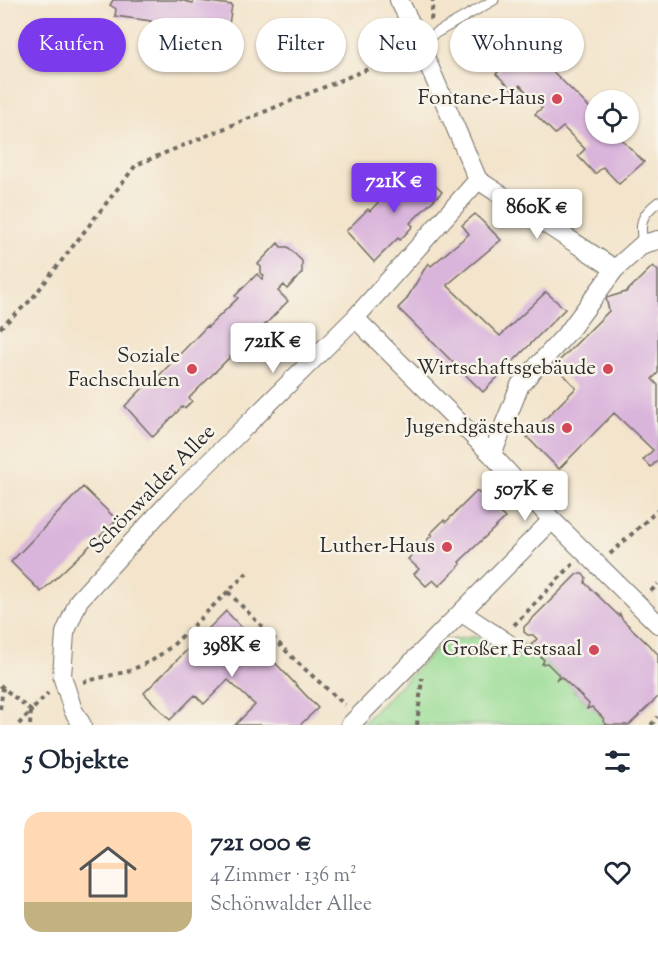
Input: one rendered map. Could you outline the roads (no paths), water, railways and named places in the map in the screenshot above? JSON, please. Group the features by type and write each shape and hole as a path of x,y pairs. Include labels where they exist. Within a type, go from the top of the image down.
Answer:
{"street":[{"path":"399,0 410,18"},
{"path":"437,72 478,180 615,269"},
{"name":"Schönwalder Allee","path":"82,725 64,687 62,656 65,633 79,600 171,500 355,318 478,180"},
{"path":"492,455 519,385 568,331 615,269 650,242"},
{"path":"355,318 492,455 552,520 658,624"},
{"path":"354,721 552,520"},
{"path":"462,613 506,642"}],"lane":[{"path":"438,34 494,0"},
{"path":"650,242 640,227 647,210 658,202"}],"place":[{"name":"Fontane-Haus","path":"557,99"},
{"name":"Soziale Fachschulen","path":"192,369"},
{"name":"Wirtschaftsgebäude","path":"608,369"},
{"name":"Jugendgästehaus","path":"567,428"},
{"name":"Luther-Haus","path":"447,547"},
{"name":"Großer Festsaal","path":"594,650"}]}
